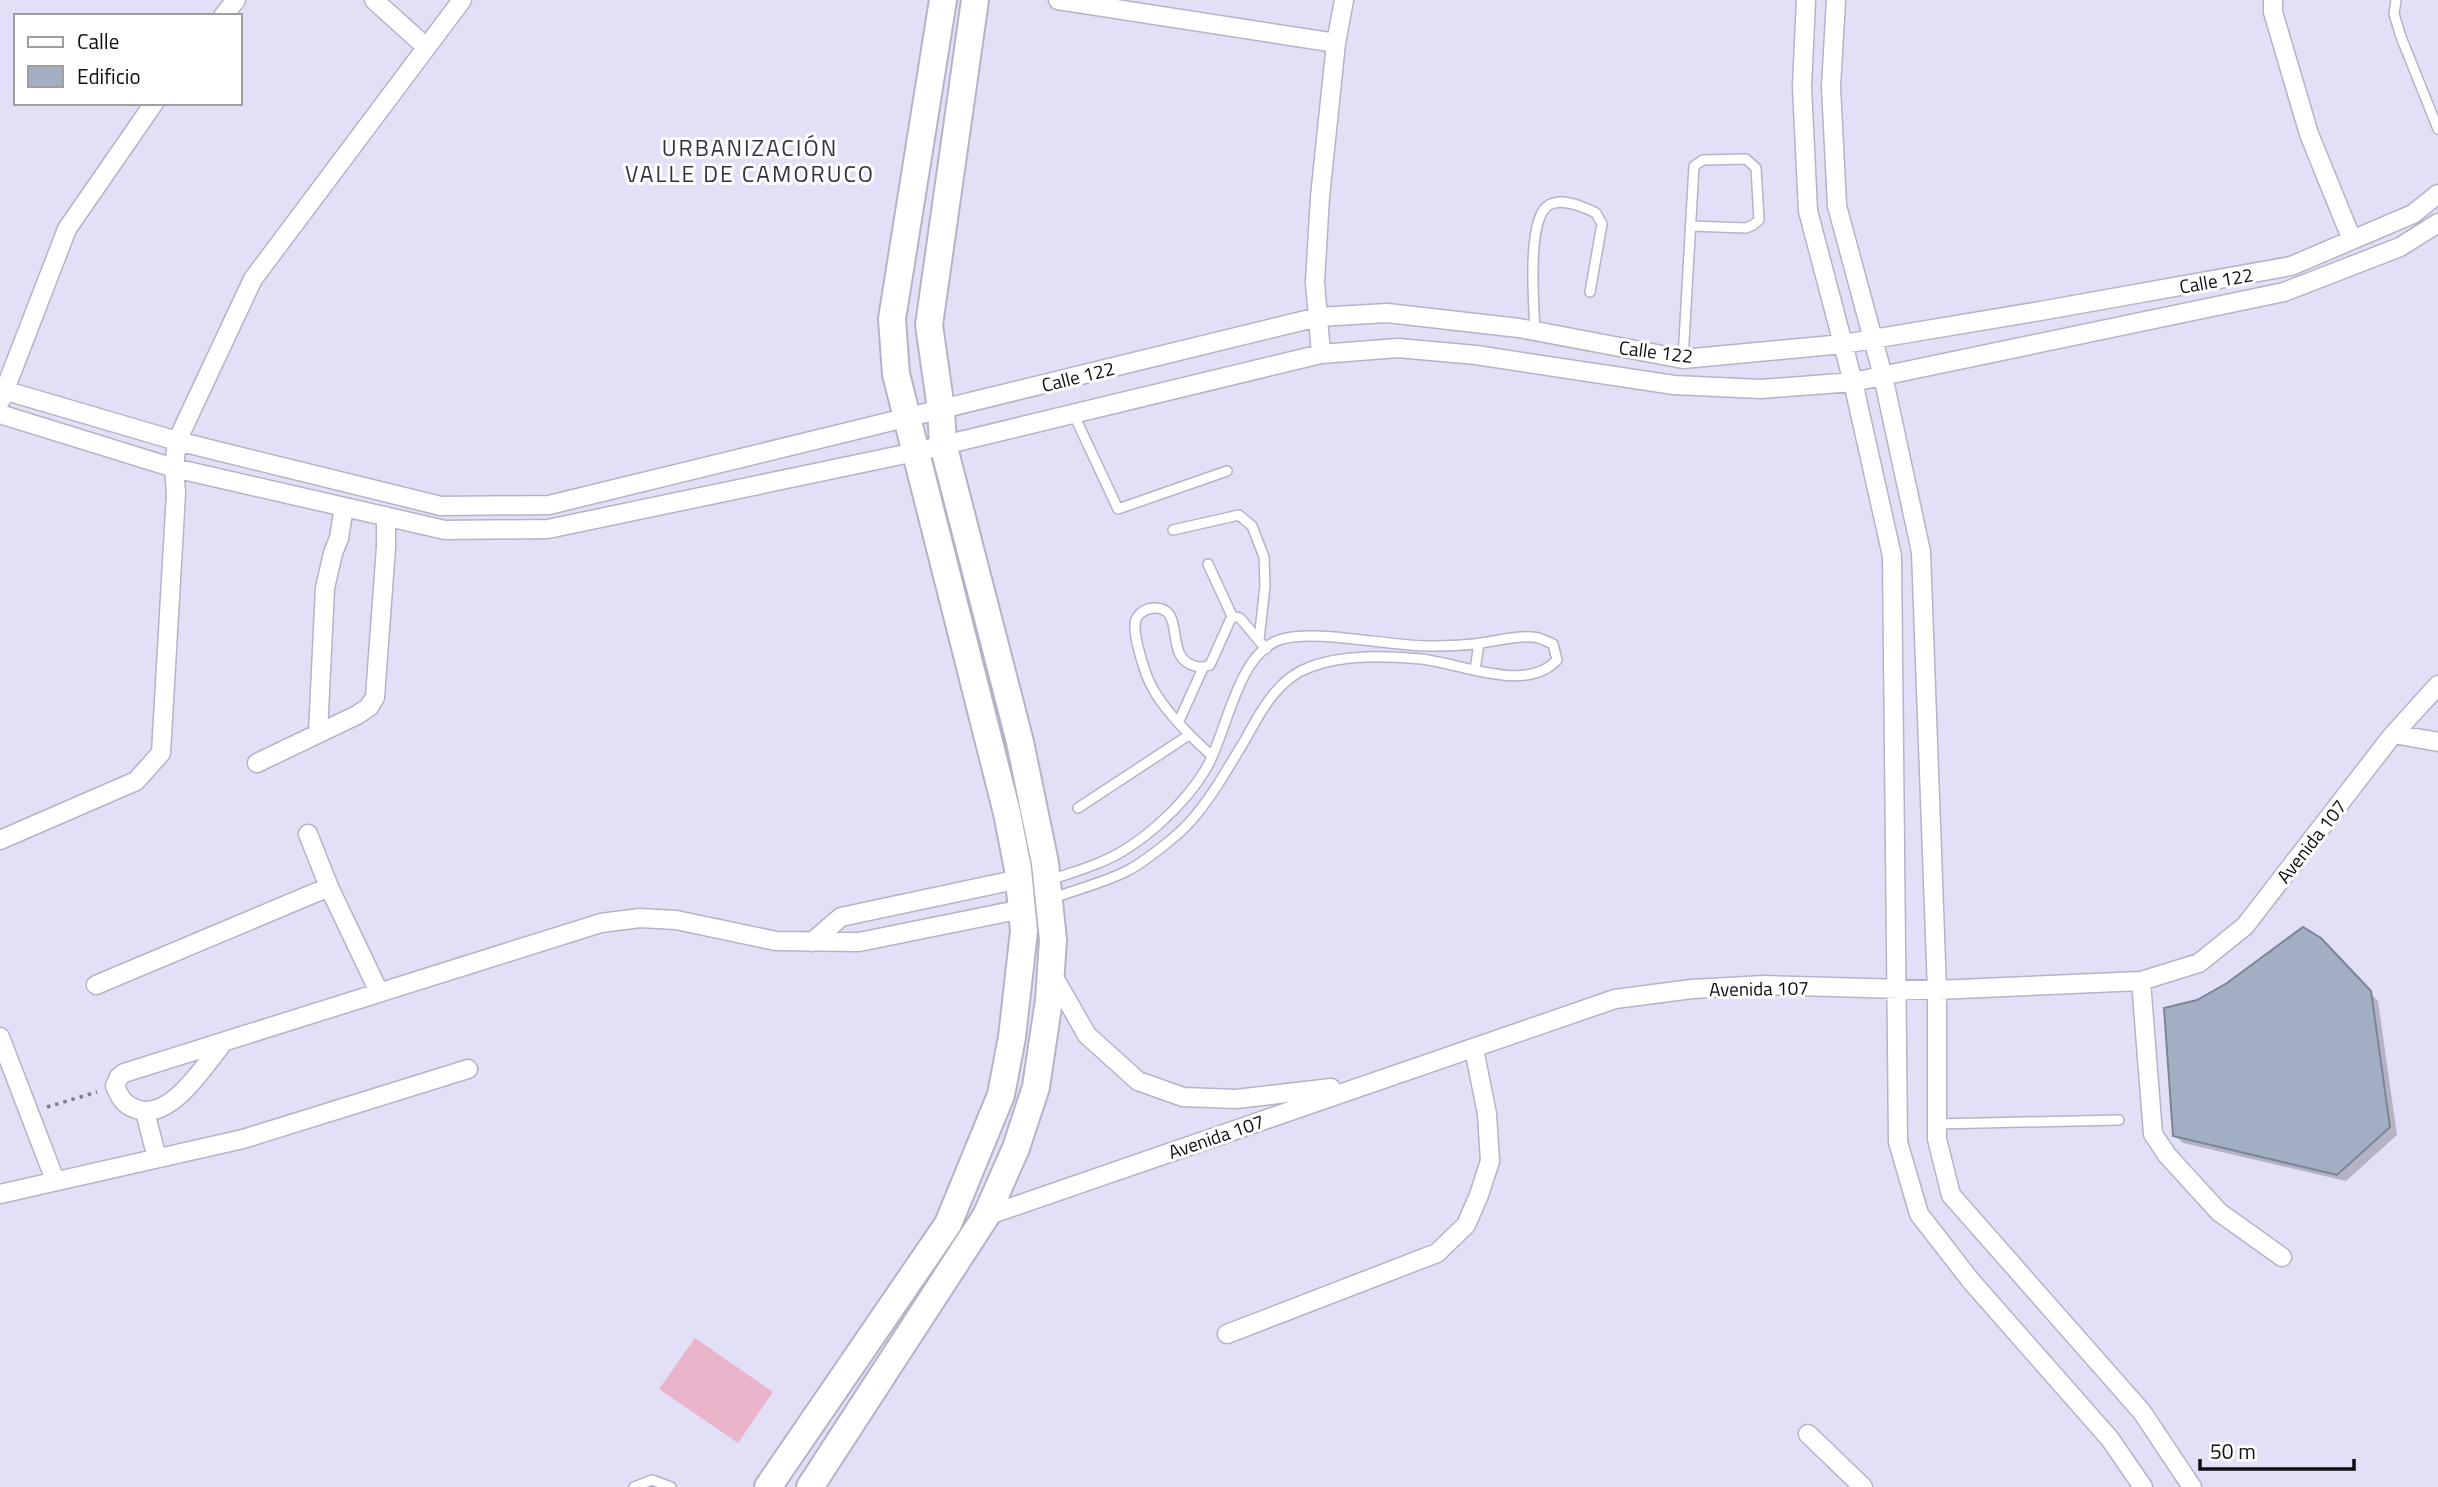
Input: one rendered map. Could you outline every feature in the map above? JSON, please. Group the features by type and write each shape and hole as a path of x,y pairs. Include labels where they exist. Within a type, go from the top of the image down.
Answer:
{"street":[{"path":"225,14 236,0"},
{"path":"374,0 426,47"},
{"path":"0,840 136,781 161,753 177,441 253,279 462,0"},
{"path":"768,1487 948,1224 1001,1095 1012,1037 1024,931 1019,879 1007,813 896,374 892,319 943,0"},
{"path":"810,1487 986,1216 1016,1148 1036,1087 1049,1000 1053,940 1048,890 1020,742 943,444 929,325 975,0"},
{"path":"1058,0 1158,8 1336,43"},
{"path":"1321,354 1315,282 1320,197 1336,43 1344,0"},
{"path":"1806,0 1802,87 1808,211 1853,382 1892,556 1898,1142 1919,1214 1971,1281 2110,1439 2143,1487"},
{"path":"1836,0 1831,87 1837,206 1883,376 1921,552 1937,990 1937,1139 1951,1195 2142,1412 2192,1487"},
{"path":"2273,0 2273,12 2309,134 2352,240"},
{"path":"937,39 969,44"},
{"path":"2,394 67,229 153,105"},
{"name":"Calle 122","path":"2,394 177,441 441,506 549,505 1318,317 1387,313 1535,331 1684,359 1843,344 2291,266 2413,214 2438,194"},
{"name":"Calle 122","path":"0,414 174,468 445,530 548,529 915,452 1321,354 1398,348 1476,355 1674,385 1761,389 1853,382 2284,292 2400,247 2438,223"},
{"path":"318,733 325,588 332,553 339,538 344,506"},
{"path":"257,763 369,707 374,697 386,548 386,516"},
{"name":"Avenida 107","path":"986,1216 1615,999 1692,989 1764,985 1937,990 2141,981 2199,964 2245,926 2394,734 2438,685"},
{"path":"2394,734 2438,742"},
{"path":"308,834 329,887 379,992"},
{"path":"812,942 841,917 1019,879"},
{"path":"96,985 329,887"},
{"path":"222,1044 185,1090 166,1107 145,1112 132,1108 121,1100 115,1086 124,1073 601,923 640,918 676,920 776,941 859,942 1022,909"},
{"path":"1051,973 1087,1034 1138,1081 1183,1097 1236,1099 1366,1084"},
{"path":"2141,981 2153,1134 2167,1155 2219,1212 2282,1257"},
{"path":"0,1037 55,1180"},
{"path":"1227,1334 1437,1253 1466,1225 1490,1161 1487,1114 1474,1049"},
{"path":"0,1194 243,1139 468,1069"},
{"path":"145,1112 157,1158"},
{"path":"1808,1434 1863,1487"}],"lane":[{"path":"2396,0 2394,14 2401,37 2438,129"},
{"path":"1684,359 1694,166 1703,160 1746,159 1756,168 1759,220 1754,225 1746,228 1691,226"},
{"path":"1535,331 1533,268 1537,232 1540,215 1550,205 1563,202 1581,206 1596,213 1602,224 1590,292"},
{"path":"1073,413 1118,509 1227,471"},
{"path":"1173,530 1239,515 1252,526 1264,557 1265,586 1259,640"},
{"path":"1209,564 1233,616 1210,665 1203,668 1188,665 1179,656 1174,621 1170,614 1158,608 1146,609 1137,617 1135,624 1151,686 1189,735 1212,756"},
{"path":"1233,616 1240,618 1266,649"},
{"path":"1299,637 1323,637 1429,646 1535,637 1553,644 1557,660 1549,669 1528,674 1496,676 1421,659 1336,659 1308,667 1284,682 1263,706 1221,779 1188,824 1127,872 1048,890 1140,839 1176,808 1207,768 1240,685 1258,654 1278,641 1299,637"},
{"path":"1475,670 1479,643"},
{"path":"1179,721 1203,668"},
{"path":"1077,808 1189,735"},
{"path":"1937,1124 2119,1119"},
{"path":"634,1487 652,1480 671,1487"}],"path":[{"path":"29,1112 115,1086"}],"shaded area":[{"path":"695,1338 773,1392 738,1443 659,1389"}],"building":[{"path":"2303,927 2321,938 2371,991 2390,1127 2337,1175 2173,1136 2164,1008 2197,1000 2227,983"}],"district":[{"name":"URBANIZACIÓN VALLE DE CAMORUCO","path":"750,160"}]}
